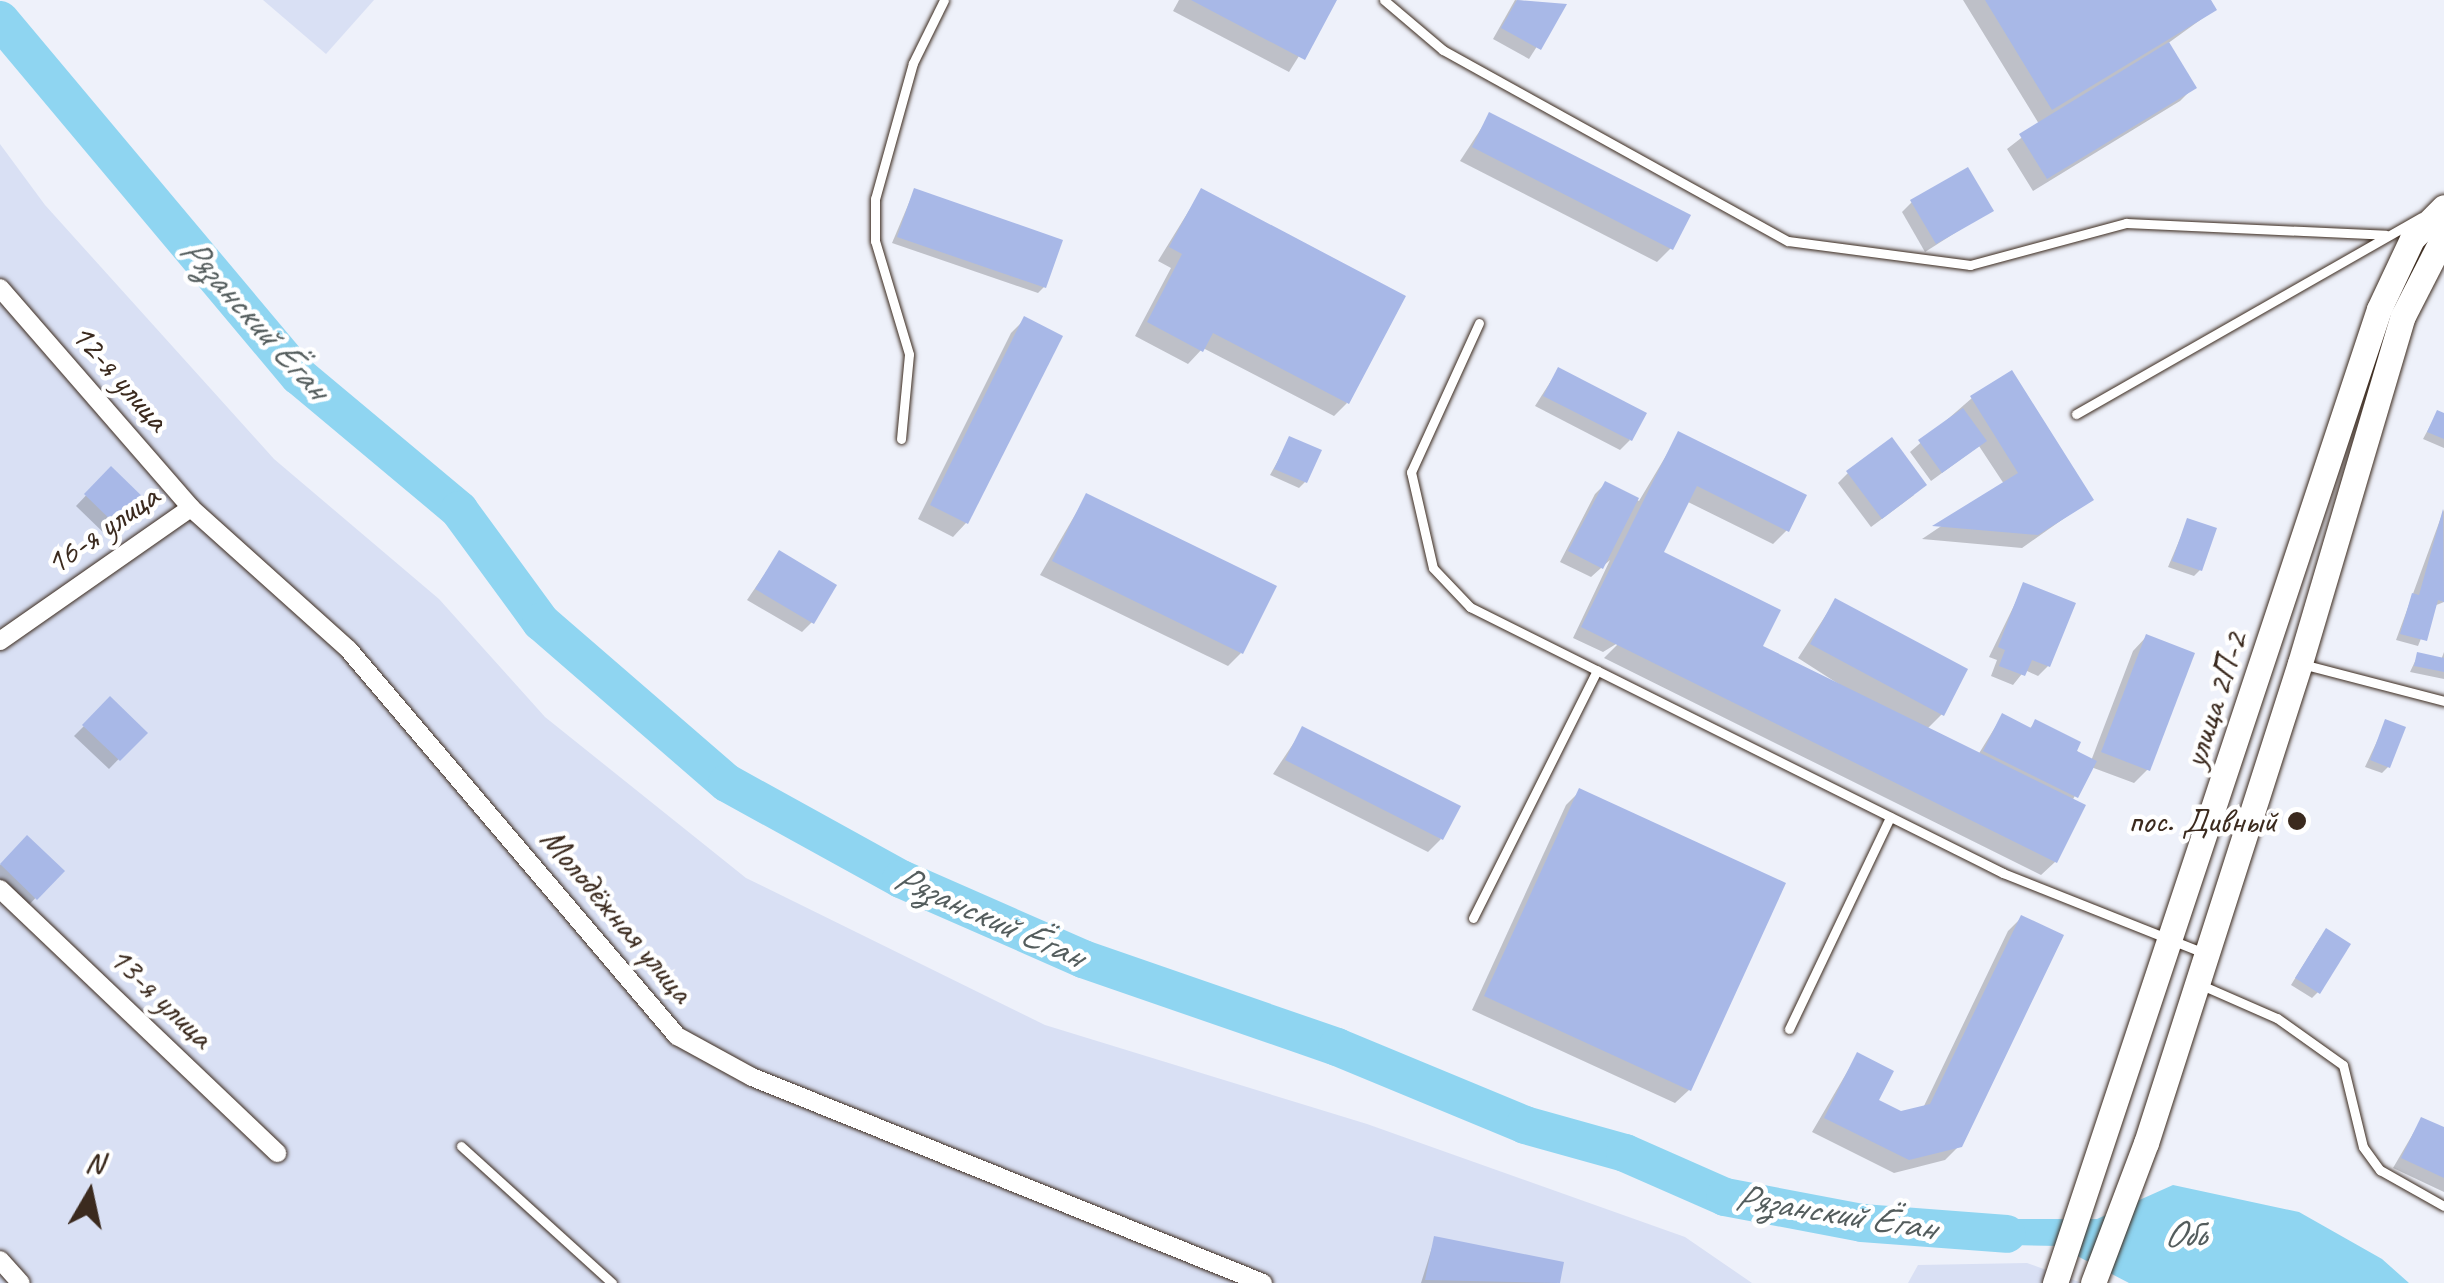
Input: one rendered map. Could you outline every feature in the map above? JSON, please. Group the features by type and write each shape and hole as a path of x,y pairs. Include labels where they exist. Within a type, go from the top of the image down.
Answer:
{"main road":[{"name":"улица 2П-2","path":"2055,1283 2173,940 2380,308 2412,239 2444,206"},
{"name":"улица 2П-2","path":"2093,1283 2146,1143 2300,663 2398,332 2444,236"}],"street":[{"name":"12-я улица","path":"0,288 191,508"},
{"name":"16-я улица","path":"0,641 191,508"},
{"name":"Молодёжная улица","path":"191,508 350,650 678,1036 752,1078 1264,1283"},
{"name":"13-я улица","path":"0,888 277,1152"},
{"path":"0,1260 21,1283"}],"lane":[{"path":"901,438 909,354 875,241 875,199 907,81 944,0"},
{"path":"1384,0 1443,50 1788,241 1970,265 2126,223 2386,235"},
{"path":"2076,414 2386,235 2444,206"},
{"path":"1480,323 1412,472 1432,568 1470,607 2003,873 2206,954"},
{"path":"2300,663 2444,702"},
{"path":"1473,918 1598,670"},
{"path":"1789,1028 1890,816"},
{"path":"2197,984 2276,1018 2343,1065 2363,1147 2380,1170 2444,1206"},
{"path":"461,1146 612,1283"}],"shaded area":[{"path":"263,0 374,0 326,54"},
{"path":"0,144 45,205 274,459 439,599 545,717 746,878 1045,1025 1367,1124 1685,1237 1752,1283 0,1283"},
{"path":"2027,1263 2082,1283 1908,1283 1918,1265"}],"water":[{"name":"Обь","path":"2173,1185 2299,1212 2382,1259 2409,1283 2129,1283 2058,1246 1958,1244 1964,1219 2097,1219"}],"building":[{"path":"1191,0 1337,0 1305,60"},
{"path":"1517,0 1567,4 1541,50 1501,28"},
{"path":"1985,0 2211,0 2217,10 2052,110"},
{"path":"2169,42 2197,88 2047,179 2019,134"},
{"path":"1489,112 1691,215 1673,250 1472,147"},
{"path":"1968,167 1994,211 1936,244 1910,200"},
{"path":"914,188 1063,240 1046,288 897,237"},
{"path":"1201,188 1406,296 1349,404 1213,333 1203,352 1147,322 1182,254 1169,247"},
{"path":"1024,316 1063,336 968,524 930,505"},
{"path":"1558,367 1647,413 1632,441 1543,396"},
{"path":"2012,370 2094,500 2038,535 1932,526 2018,473 1970,396"},
{"path":"1963,408 1987,441 1942,473 1918,440"},
{"path":"2437,410 2444,413 2444,439 2427,432"},
{"path":"1678,431 1807,495 1789,532 1697,486 1664,552 1781,610 1763,646 2086,805 2057,863 1581,627"},
{"path":"1289,436 1322,450 1307,483 1274,469"},
{"path":"1892,437 1927,485 1882,519 1846,471"},
{"path":"111,466 149,503 122,531 84,494"},
{"path":"1605,481 1639,498 1603,569 1568,551"},
{"path":"1086,493 1277,586 1243,654 1052,561"},
{"path":"2443,509 2444,602 2438,600 2427,641 2400,634 2412,593 2419,595"},
{"path":"2187,518 2217,528 2202,571 2172,561"},
{"path":"779,550 837,585 814,624 755,589"},
{"path":"2023,582 2076,603 2050,667 2032,660 2025,676 1999,666 2005,650 1998,647"},
{"path":"1835,598 1968,669 1944,716 1810,644"},
{"path":"2146,634 2195,653 2150,771 2101,752"},
{"path":"2417,652 2444,658 2444,672 2414,666"},
{"path":"110,696 148,733 120,761 82,725"},
{"path":"2002,713 2031,728 2035,719 2081,742 2077,751 2097,761 2078,798 1983,751"},
{"path":"2385,719 2406,727 2390,768 2370,760"},
{"path":"1302,726 1461,806 1443,840 1285,760"},
{"path":"1579,788 1786,883 1691,1091 1484,996"},
{"path":"27,835 65,871 37,900 0,864"},
{"path":"2021,915 2064,935 1962,1147 1909,1160 1824,1118 1857,1052 1894,1071 1879,1100 1901,1111 1930,1104"},
{"path":"2326,928 2351,944 2320,994 2295,978"},
{"path":"2421,1117 2444,1127 2444,1178 2401,1158"},
{"path":"1434,1236 1564,1262 1560,1283 1425,1280"}],"waterway":[{"name":"Рязанский Ёган","path":"0,20 299,376 459,510 541,622 727,783 901,879 1083,959 1337,1047 1525,1125 1625,1153 1725,1197 1862,1223 2007,1234"}],"place":[{"name":"пос. Дивный","path":"2297,821"}]}
